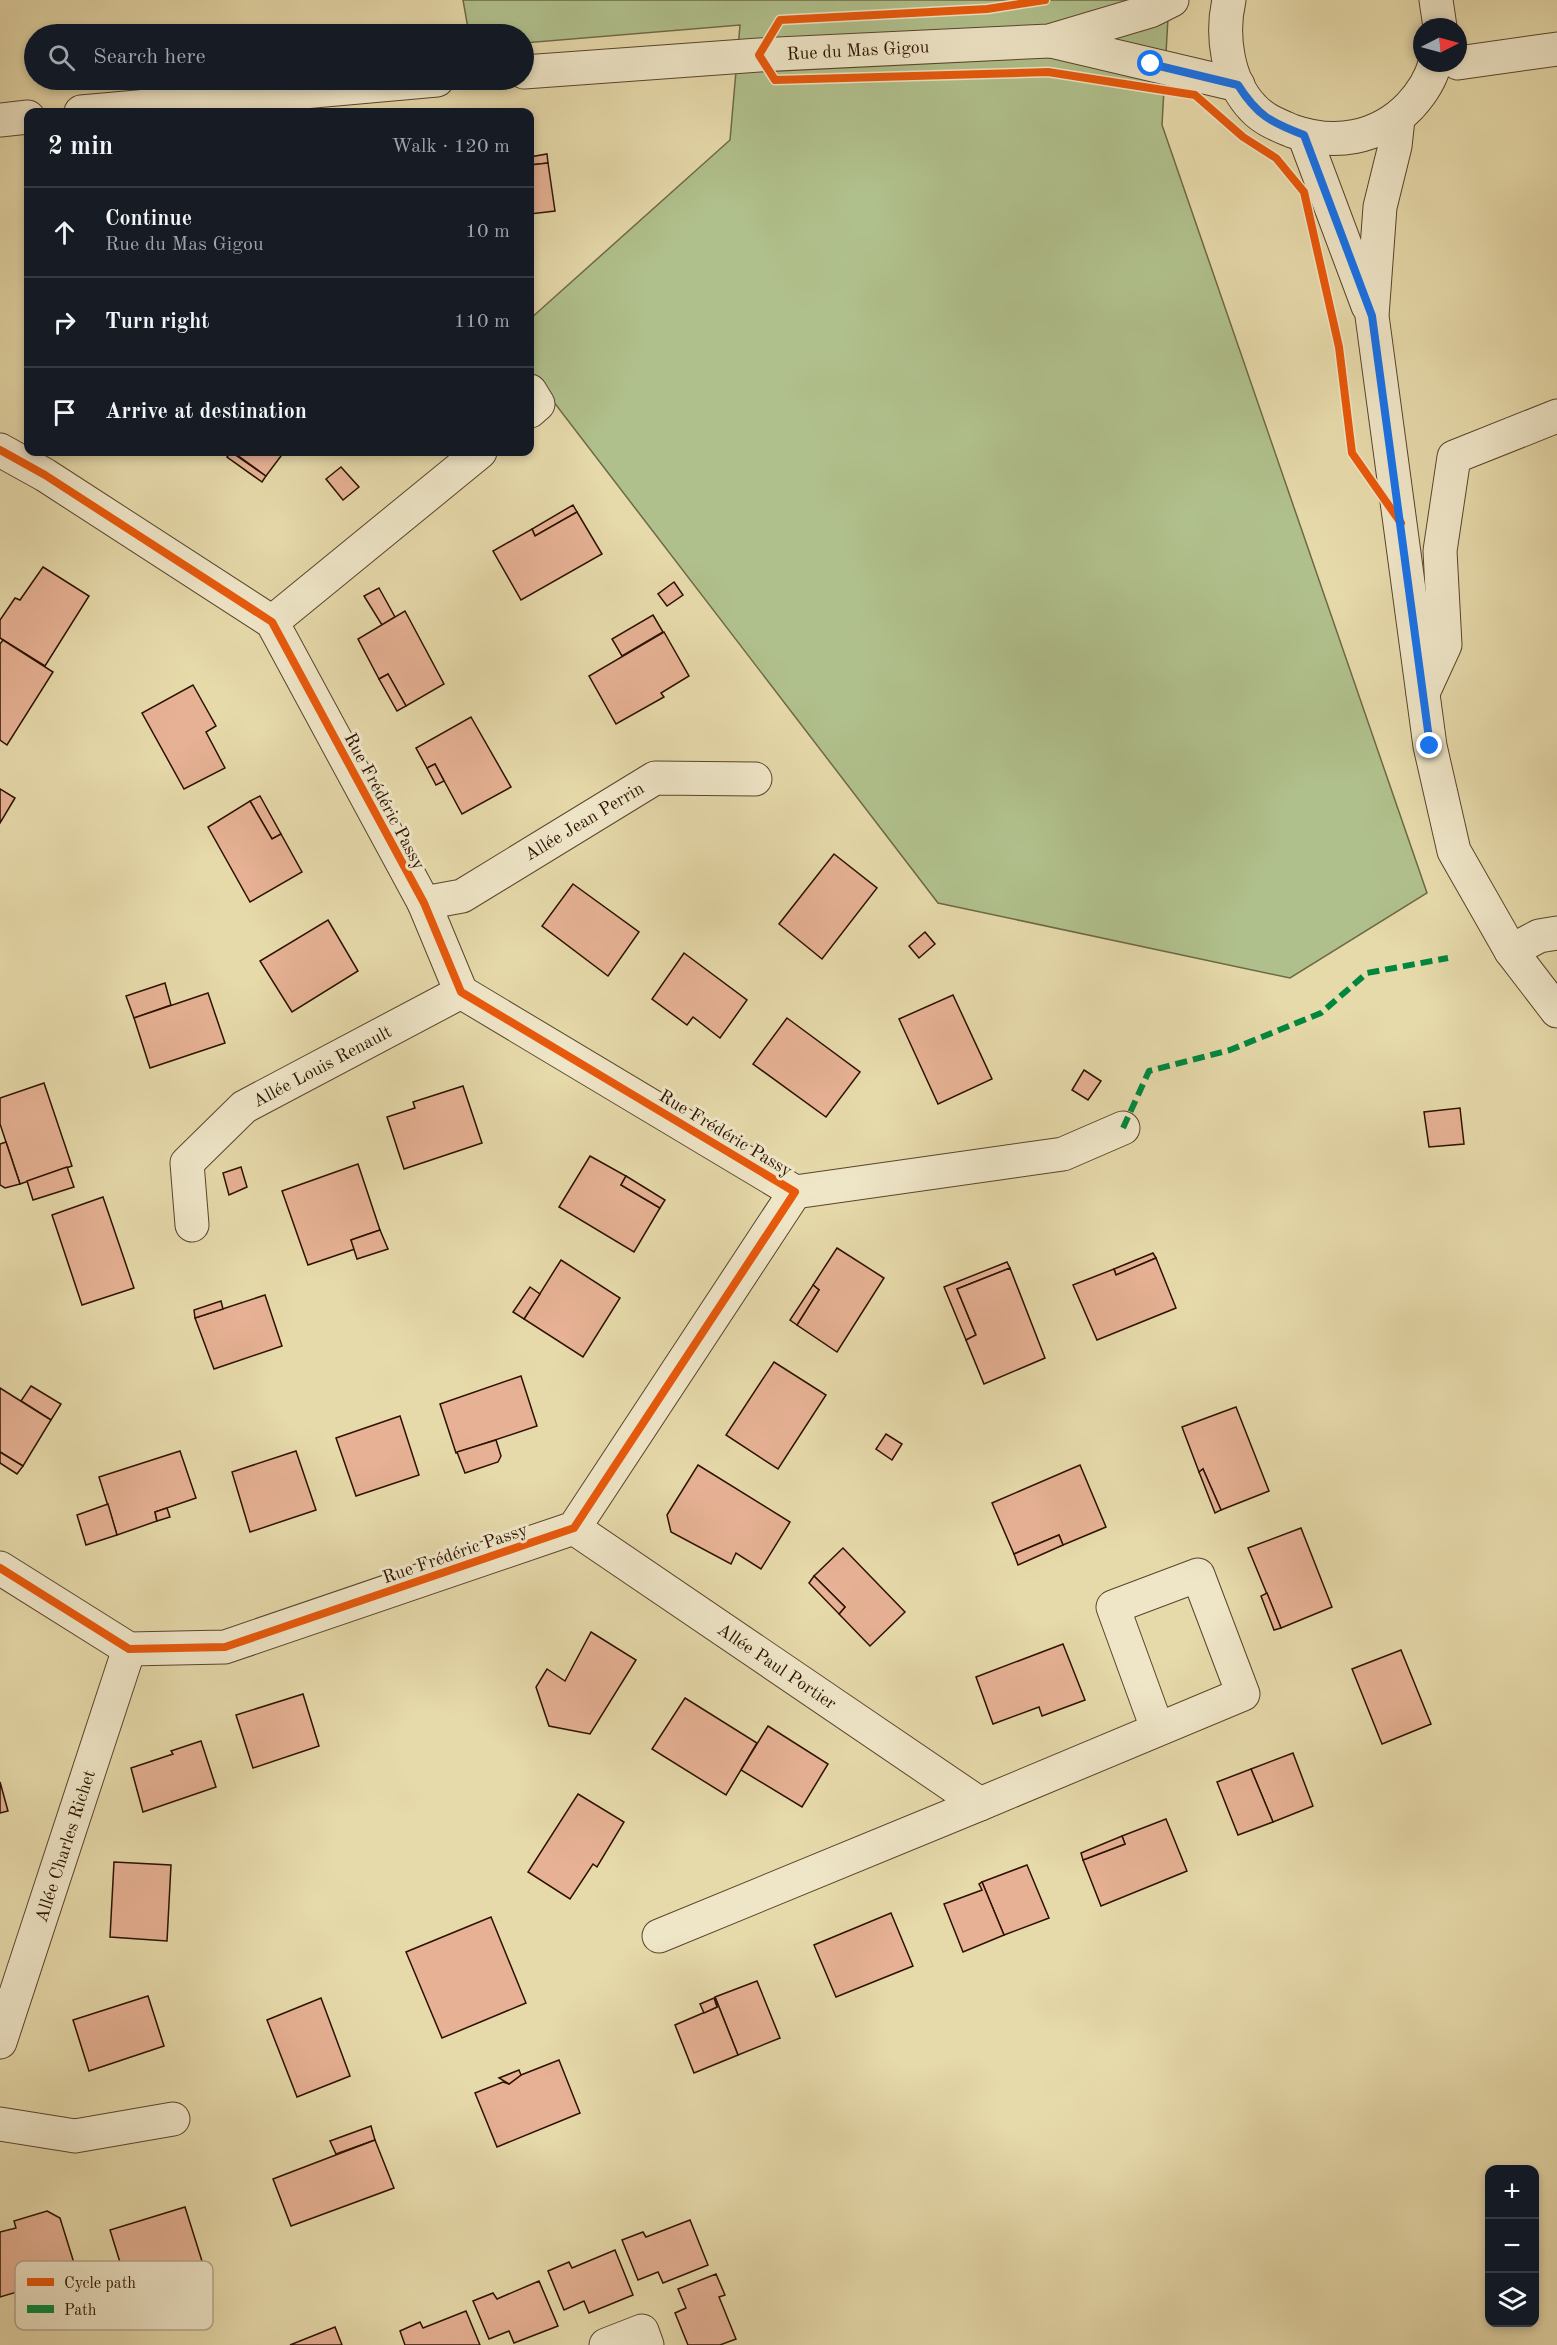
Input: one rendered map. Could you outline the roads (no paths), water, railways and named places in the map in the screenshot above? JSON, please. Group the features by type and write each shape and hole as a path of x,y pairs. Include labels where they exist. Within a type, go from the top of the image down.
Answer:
{"street":[{"name":"Rue du Mas Gigou","path":"534,71 759,55 1049,41 1150,10 1172,0"},
{"path":"1229,0 1224,38 1238,85 1252,107 1272,123 1304,135 1321,140 1348,139 1374,131 1398,119 1439,72"},
{"path":"1436,0 1439,18"},
{"name":"Rue du Mas Gigou","path":"1049,41 1238,85"},
{"path":"1467,61 1557,48"},
{"path":"125,108 325,90"},
{"path":"0,120 24,117"},
{"path":"1398,119 1395,146 1380,207 1372,316 1430,746 1454,851 1511,951 1557,1011"},
{"path":"1304,135 1372,316"},
{"path":"1423,693 1446,645 1440,551 1454,457 1557,416"},
{"name":"Rue Frédéric Passy","path":"0,450 45,476 272,622 424,903 461,992 795,1192 1063,1154 1123,1128"},
{"path":"272,622 475,456"},
{"name":"Allée Jean Perrin","path":"424,903 462,896 655,778 755,779"},
{"path":"1511,951 1539,936 1557,933"},
{"name":"Allée Louis Renault","path":"192,1225 187,1163 244,1107 461,992"},
{"name":"Rue Frédéric Passy","path":"129,1649 225,1647 574,1528 795,1192"},
{"name":"Allée Paul Portier","path":"574,1528 980,1804"},
{"path":"0,1568 129,1649"},
{"path":"659,1936 1243,1694 1198,1575 1113,1607 1157,1728"},
{"name":"Allée Charles Richet","path":"0,2042 129,1649"},
{"path":"0,2124 75,2136 173,2119"},
{"path":"606,2345 642,2331 647,2345"}]}
